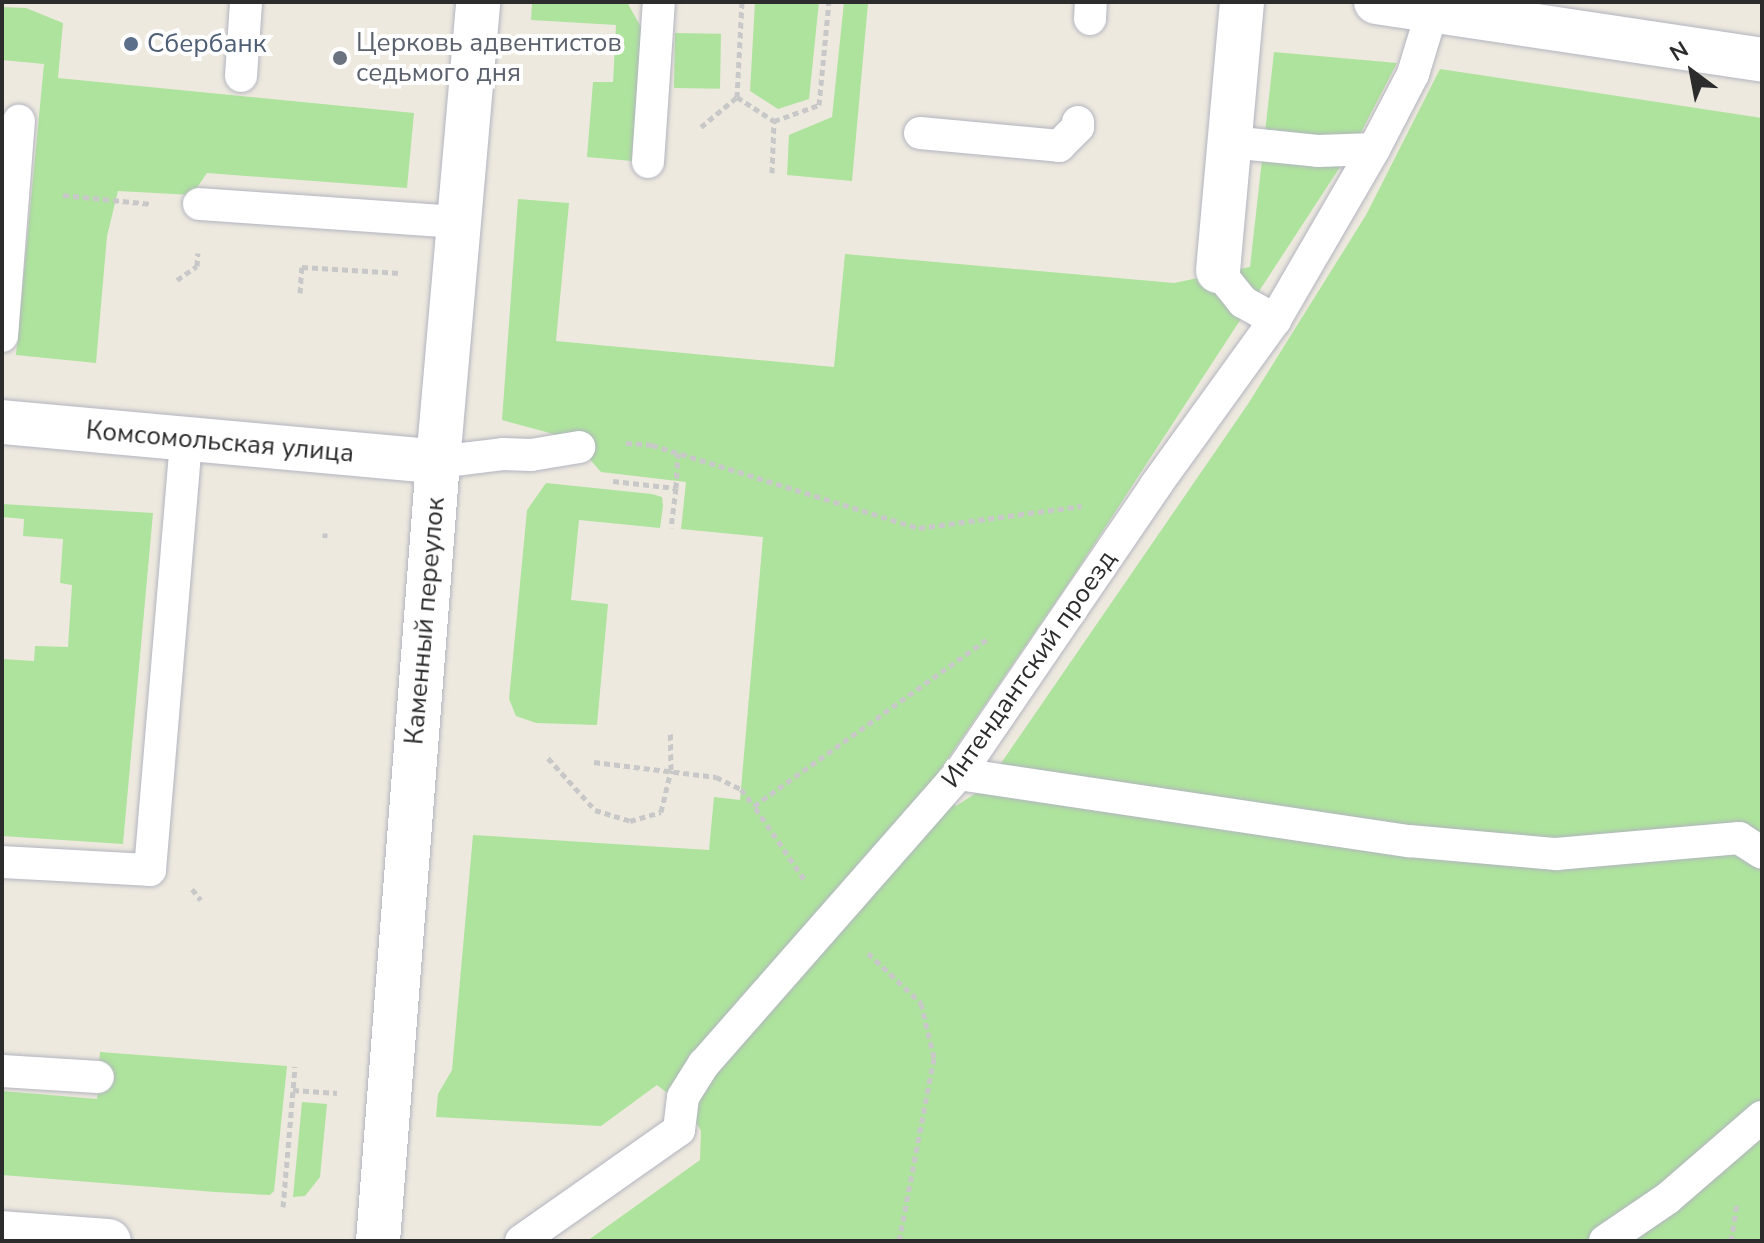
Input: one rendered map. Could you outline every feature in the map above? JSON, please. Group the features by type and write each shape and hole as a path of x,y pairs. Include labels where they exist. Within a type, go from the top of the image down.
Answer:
{"street":[{"name":"Каменный переулок","path":"378,1241 438,462 478,2"},
{"path":"1218,271 1242,2"},
{"path":"1376,2 1434,5 1762,60"},
{"name":"Комсомольская улица","path":"2,422 438,462"},
{"path":"2,1233 109,1241"}],"lane":[{"path":"241,76 246,2"},
{"path":"648,162 659,2"},
{"name":"Интендантский проезд","path":"521,1241 679,1130 683,1097 704,1064 959,774 1156,485 1275,320 1374,149 1413,74 1434,5"},
{"path":"2,336 19,121"},
{"path":"920,133 1059,146 1078,122"},
{"path":"1230,142 1318,151 1374,149"},
{"path":"199,204 458,222"},
{"path":"1218,271 1243,302 1275,320"},
{"path":"2,862 150,870 186,439"},
{"path":"438,462 503,454 531,455 579,447"},
{"path":"959,774 1409,841 1556,854 1739,838 1762,853"},
{"path":"2,1071 98,1077"},
{"path":"1605,1241 1668,1198 1762,1117"}],"path":[{"path":"696,131 737,97 742,2"},
{"path":"774,121 819,105 829,2"},
{"path":"737,97 774,121"},
{"path":"772,173 774,121"},
{"path":"15,184 78,198 186,207 199,204"},
{"path":"177,280 197,266"},
{"path":"302,267 408,274"},
{"path":"579,447 624,443 652,445 919,528 1067,510 1156,485"},
{"path":"671,528 678,453"},
{"path":"531,455 571,476 676,488"},
{"path":"754,806 1001,629"},
{"path":"548,758 595,810 630,821 661,812 671,770 670,731"},
{"path":"594,762 716,777 741,789 832,918 921,1003 934,1058 899,1241"},
{"path":"283,1207 295,1067"},
{"path":"293,1090 338,1093"}],"green space":[{"path":"532,2 627,2 643,31 632,161 587,157 593,82 613,82 616,25 531,20"},
{"path":"755,2 819,2 809,99 778,109 750,91"},
{"path":"844,2 868,3 852,181 787,175 789,135 832,117"},
{"path":"2,7 26,8 63,23 58,78 414,113 407,188 207,173 192,195 118,191 107,236 96,363 16,355 44,64 2,60"},
{"path":"675,33 721,34 720,89 674,88"},
{"path":"1274,52 1397,63 1355,144 1074,575 934,779 956,806 984,788 1248,404 1366,215 1440,69 1762,118 1762,1241 587,1241 700,1160 701,1131 690,1111 657,1085 601,1126 436,1117 438,1094 452,1070 473,835 709,850 714,797 740,800 763,537 681,529 686,482 601,472 572,439 502,420 518,199 569,203 556,341 834,367 845,254 1174,283 1250,267"},
{"path":"546,483 662,497 660,528 579,520 571,600 608,604 597,725 536,723 516,716 509,699 527,510"},
{"path":"2,504 153,513 123,844 2,836 2,659 34,661 35,646 68,647 72,585 60,583 63,539 23,536 24,519 2,517"},
{"path":"100,1052 287,1066 274,1191 270,1195 215,1192 2,1175 2,1091 97,1099"},
{"path":"302,1102 327,1104 320,1177 305,1196 293,1197"}],"place":[{"name":"Сбербанк","path":"131,44"},
{"name":"Церковь адвентистов седьмого дня","path":"340,58"}]}
